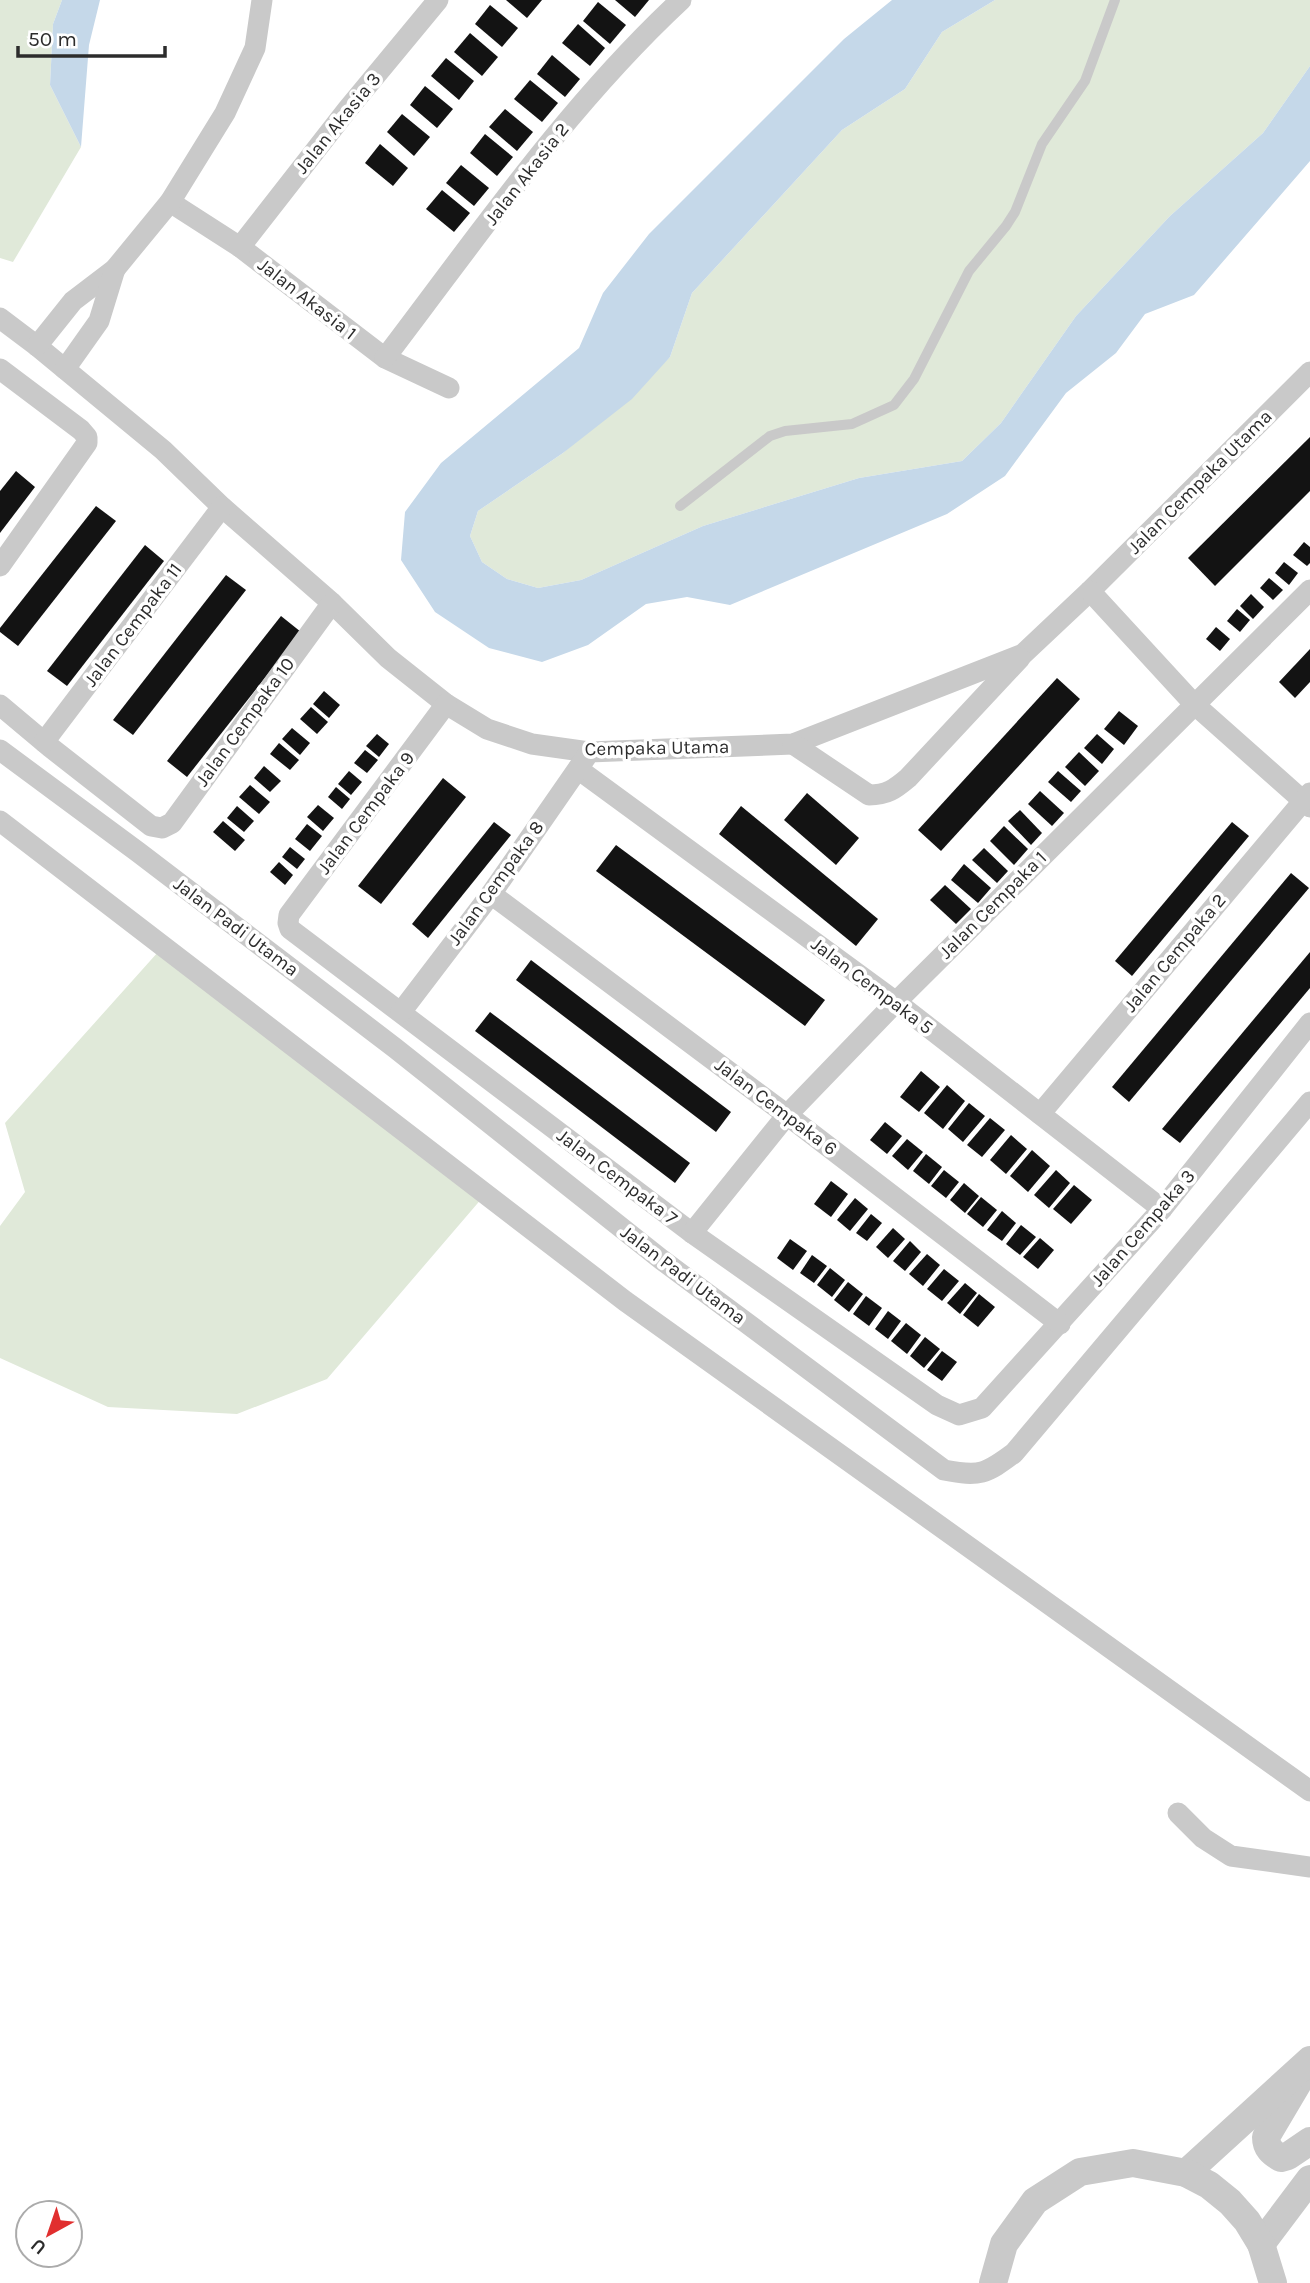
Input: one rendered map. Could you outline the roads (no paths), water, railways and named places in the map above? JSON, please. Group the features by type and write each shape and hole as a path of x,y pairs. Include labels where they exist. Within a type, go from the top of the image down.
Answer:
{"street":[{"path":"37,346 72,301 115,269 170,202 230,103 255,48 262,0"},
{"name":"Jalan Akasia 3","path":"240,247 347,110 438,0"},
{"name":"Jalan Akasia 2","path":"385,358 577,111 681,0"},
{"name":"Jalan Akasia 1","path":"170,202 240,247 385,358 449,388"},
{"path":"65,369 99,321 115,269"},
{"name":"Cempaka Utama","path":"0,318 163,450 222,507 332,603 388,658 446,704 487,729 583,761 793,744 1023,654 1090,591"},
{"path":"0,369 87,437 87,443 0,566"},
{"name":"Jalan Cempaka Utama","path":"1090,591 1310,372"},
{"name":"Jalan Cempaka 11","path":"44,742 222,507"},
{"name":"Jalan Cempaka 1","path":"692,1233 787,1115 895,1002 1310,590"},
{"path":"1090,591 1194,704 1308,800"},
{"name":"Jalan Cempaka 10","path":"44,742 151,825 162,828 172,823 332,603"},
{"path":"793,744 869,795 892,792 1023,654"},
{"name":"Jalan Cempaka 9","path":"288,922 289,915 446,704"},
{"path":"0,705 44,742"},
{"name":"Jalan Padi Utama","path":"0,750 395,1048 662,1260 944,1470 970,1475 991,1470 1014,1452 1310,1102"},
{"name":"Jalan Cempaka 5","path":"583,761 1162,1209"},
{"name":"Jalan Cempaka 8","path":"401,1012 491,894 583,761"},
{"name":"Jalan Cempaka 2","path":"1040,1114 1308,800"},
{"path":"0,821 625,1301 1310,1791"},
{"name":"Jalan Cempaka 6","path":"491,894 787,1115 1060,1324"},
{"name":"Jalan Cempaka 7","path":"288,922 290,929 692,1233 937,1405 959,1415"},
{"name":"Jalan Cempaka 3","path":"959,1415 982,1408 1060,1324 1162,1209 1310,1023"},
{"path":"1178,1813 1203,1838 1231,1856 1310,1867"},
{"path":"1310,2062 1266,2137 1266,2144 1281,2158 1310,2141"},
{"path":"1186,2173 1310,2062"},
{"path":"993,2283 1004,2244 1035,2201 1080,2172 1133,2163 1186,2173 1209,2185 1230,2202 1247,2221 1261,2244 1273,2283"},
{"path":"1261,2244 1310,2179"}],"lane":[{"path":"680,506 770,436 785,431 852,425 894,405 915,379 969,271 1015,212 1042,144 1085,81 1115,0"}],"water":[{"path":"62,0 100,0 89,45 81,147 50,85 53,24"},
{"path":"892,0 995,0 942,32 905,89 842,130 692,293 670,357 632,399 563,453 478,511 470,536 482,562 507,579 538,588 581,580 703,526 859,478 962,461 1001,423 1076,316 1170,216 1263,133 1310,66 1310,161 1194,295 1145,314 1116,353 1066,393 1005,476 947,514 730,605 687,597 646,604 588,645 542,662 489,648 435,612 401,560 405,512 441,463 579,348 603,293 649,234 844,39"}]}
